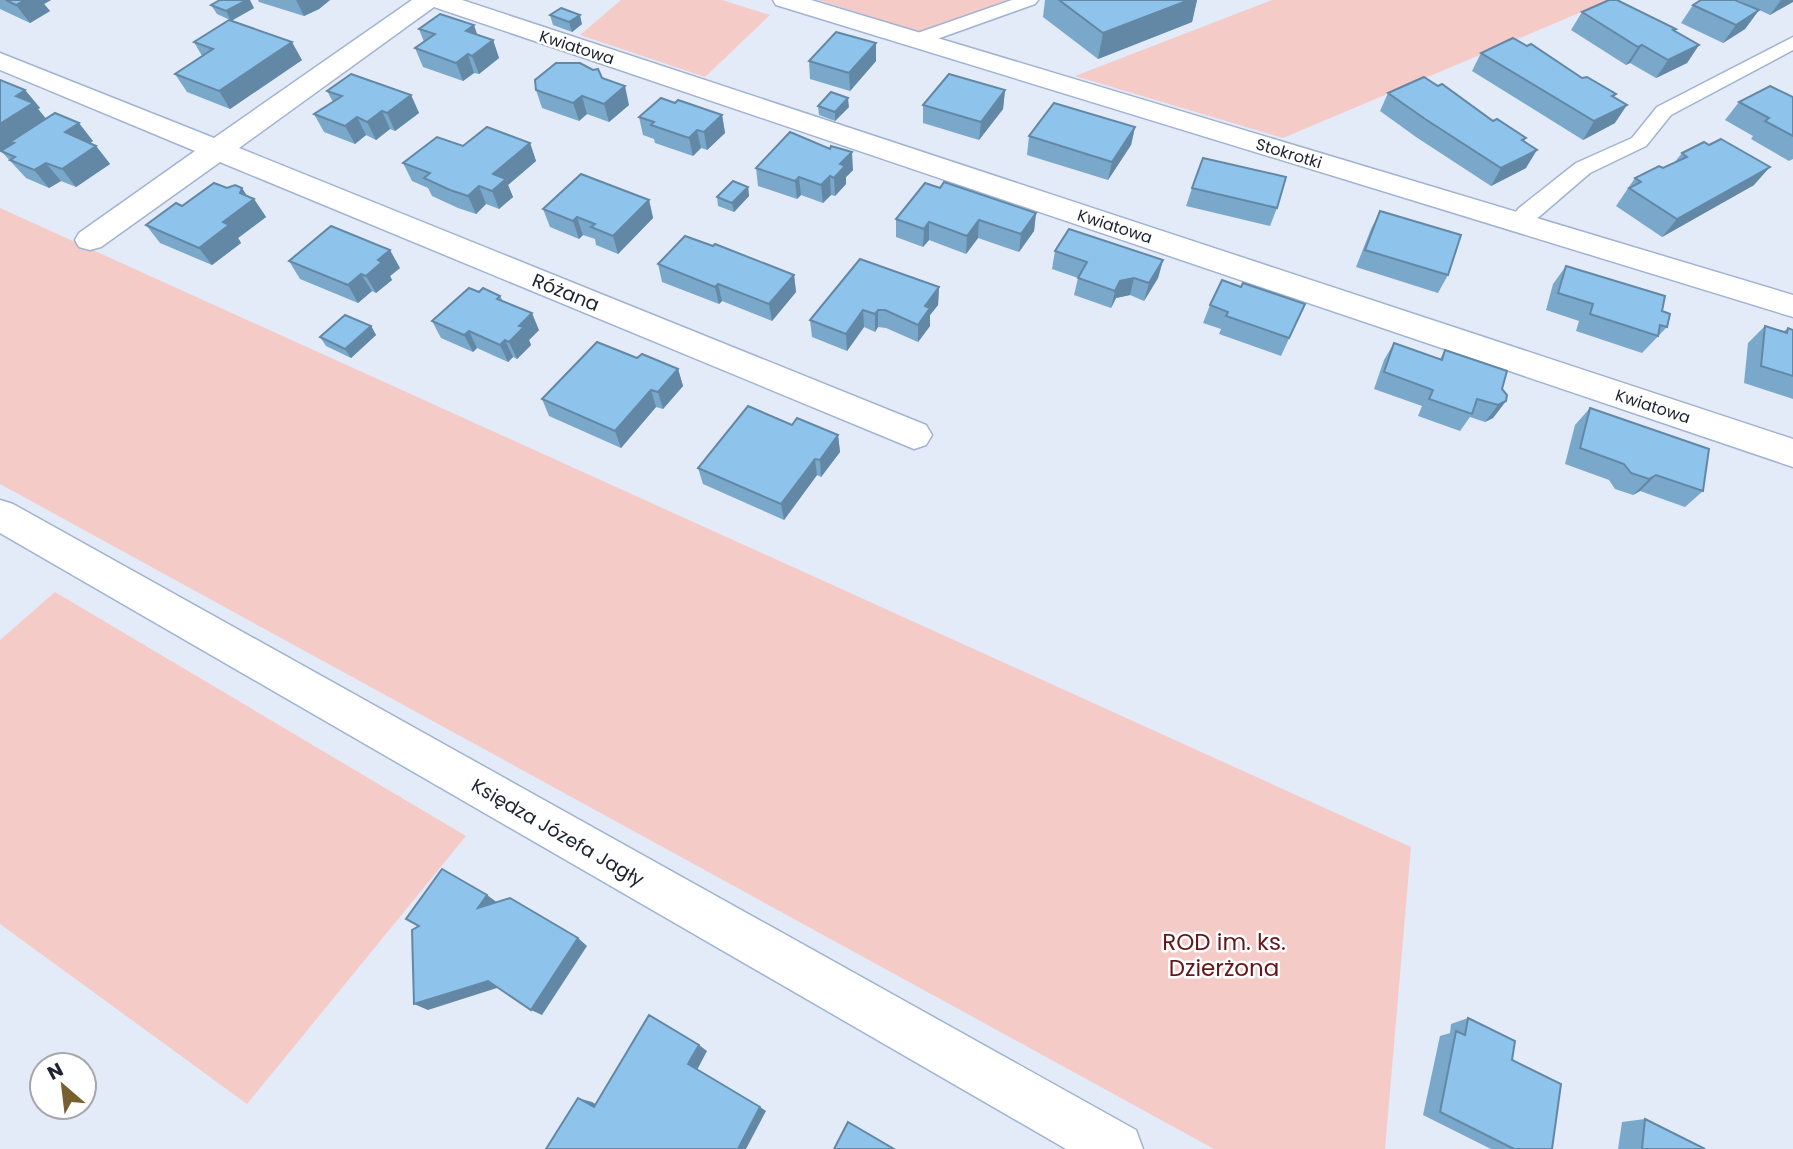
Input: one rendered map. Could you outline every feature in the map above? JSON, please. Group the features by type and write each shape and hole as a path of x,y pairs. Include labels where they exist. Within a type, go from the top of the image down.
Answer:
{"street":[{"path":"90,240 428,0"},
{"name":"Kwiatowa","path":"437,0 1793,453"},
{"name":"Stokrotki","path":"785,0 1793,306"},
{"name":"Różana","path":"0,61 914,435"},
{"name":"Księdza Józefa Jagły","path":"0,516 1116,1149"}],"lane":[{"path":"916,40 1029,0"},
{"path":"1518,223 1583,168 1639,142 1664,111 1793,43"}],"green space":[{"path":"621,0 722,0 770,15 705,77 580,35"},
{"path":"818,0 1009,0 919,32"},
{"path":"1272,0 1610,0 1283,138 1075,76"},
{"name":"ROD im. ks. Dzierżona","path":"0,208 1411,847 1385,1149 1214,1149 0,484"},
{"path":"55,592 466,836 247,1104 0,924 0,640"}],"building":[{"path":"6,0 25,0 16,5"},
{"path":"220,0 247,0 226,11 211,5"},
{"path":"1059,0 1189,0 1103,33"},
{"path":"1609,0 1617,0 1676,29 1673,30 1699,45 1668,60 1642,45 1638,47 1582,12"},
{"path":"1701,0 1735,0 1759,10 1736,25 1693,5"},
{"path":"561,8 580,15 569,22 550,15"},
{"path":"440,14 474,25 466,31 493,40 472,56 468,54 456,63 415,48 435,34 419,29"},
{"path":"229,20 292,42 219,91 175,74 213,49 194,42"},
{"path":"836,32 876,43 849,73 809,61"},
{"path":"1513,38 1527,46 1531,44 1582,78 1587,77 1616,94 1612,96 1627,105 1594,121 1481,53"},
{"path":"556,63 580,63 593,70 598,69 602,78 625,86 604,104 582,96 573,103 536,90 535,80"},
{"path":"351,74 411,95 387,113 382,111 367,122 357,117 345,126 314,114 342,96 327,91"},
{"path":"949,74 1005,90 981,122 923,105"},
{"path":"1424,77 1438,86 1442,84 1493,121 1497,119 1526,138 1522,140 1537,150 1501,168 1388,93"},
{"path":"0,80 25,90 16,96 33,103 0,124"},
{"path":"1770,86 1793,97 1793,136 1765,121 1769,118 1739,102"},
{"path":"831,92 848,98 835,112 818,106"},
{"path":"661,98 675,103 678,100 722,115 704,132 697,130 689,138 651,125 654,122 639,117"},
{"path":"1054,103 1135,127 1112,162 1029,136"},
{"path":"55,113 79,123 65,132 96,146 62,169 46,163 34,170 10,160 15,157 1,151 14,143 10,142"},
{"path":"487,127 530,143 493,174 506,179 492,191 479,186 468,196 424,178 430,173 403,163 437,137 463,146"},
{"path":"790,132 830,149 831,146 852,152 840,164 845,166 834,178 830,176 821,185 799,177 795,181 756,168"},
{"path":"1721,139 1770,167 1677,219 1629,188 1641,182 1635,178 1659,166 1663,168 1687,157 1682,153 1704,142 1709,145"},
{"path":"1203,158 1286,177 1277,208 1192,188"},
{"path":"581,174 649,200 613,236 591,227 595,224 577,217 573,221 543,209"},
{"path":"733,181 748,187 732,203 717,197"},
{"path":"944,182 1036,213 1021,234 979,220 967,236 929,222 924,229 896,219 925,183 940,188"},
{"path":"214,183 227,188 235,185 242,188 240,193 254,199 223,222 229,225 199,248 146,225 176,203 182,206"},
{"path":"1380,211 1461,235 1448,275 1365,250"},
{"path":"331,226 390,250 378,260 382,262 366,276 361,274 348,285 289,261"},
{"path":"1069,229 1163,260 1149,283 1134,278 1120,281 1115,291 1078,278 1087,262 1055,251"},
{"path":"685,236 713,246 715,244 794,275 769,304 718,284 715,287 658,264"},
{"path":"860,259 939,287 925,306 930,308 918,325 885,310 878,310 875,314 863,310 846,334 810,320"},
{"path":"1566,266 1665,296 1662,311 1670,314 1667,327 1660,325 1658,336 1590,314 1593,304 1558,293"},
{"path":"1222,280 1241,287 1243,283 1305,304 1289,338 1226,316 1228,312 1210,305"},
{"path":"469,288 479,292 483,288 500,296 497,299 532,313 519,326 524,327 509,342 505,340 500,345 469,331 464,335 432,321"},
{"path":"345,315 371,326 345,349 320,337"},
{"path":"1765,326 1787,333 1788,328 1793,330 1793,376 1761,366"},
{"path":"597,342 637,358 642,354 678,369 658,392 651,390 615,431 542,399"},
{"path":"1394,343 1442,360 1445,350 1507,371 1502,389 1507,395 1506,401 1498,405 1477,399 1472,414 1429,399 1433,390 1384,372"},
{"path":"748,406 792,425 797,418 838,435 820,460 815,459 781,504 698,468"},
{"path":"1590,408 1709,449 1703,491 1656,475 1649,479 1631,473 1624,464 1580,448"},
{"path":"442,869 487,895 478,908 510,898 578,938 531,1010 488,981 414,1004 412,930 419,926 406,919"},
{"path":"649,1015 699,1045 688,1064 760,1107 738,1149 546,1149 578,1098 594,1107"},
{"path":"1468,1018 1515,1041 1512,1060 1561,1084 1552,1149 1514,1149 1440,1112 1456,1031 1465,1035"},
{"path":"1645,1119 1705,1149 1642,1149"},
{"path":"848,1122 894,1149 834,1149"}]}
